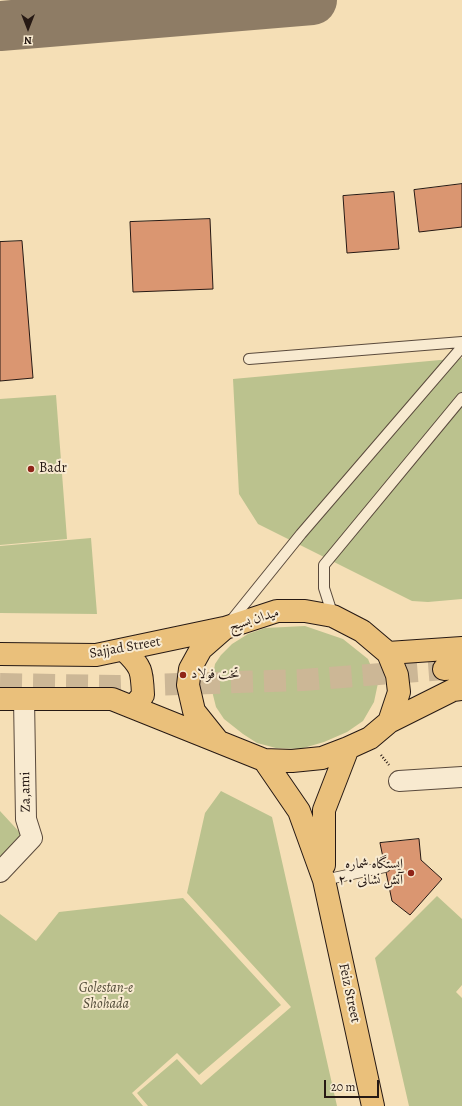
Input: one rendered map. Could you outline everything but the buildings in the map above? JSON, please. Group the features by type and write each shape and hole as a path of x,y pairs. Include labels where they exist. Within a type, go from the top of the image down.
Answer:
{"main road":[{"name":"میدان بسیج","path":"305,610 333,616 362,631 388,653 397,675 399,692 389,722 370,738 348,748 322,758 292,762 264,760 218,741 194,710 188,685 190,669 201,649 225,628 277,611 305,610"},
{"name":"Sajjad Street","path":"0,654 96,655 225,628"},
{"path":"388,653 462,648"},
{"path":"124,650 138,663 143,677 143,696 133,708"},
{"path":"389,722 453,690 462,689"},
{"path":"0,699 112,700 218,741"},
{"path":"324,880 324,810 348,748"},
{"path":"264,760 299,812 324,880"},
{"name":"Feiz Street","path":"324,880 373,1106"}],"street":[{"name":"Za,ami","path":"0,872 32,838 26,819 24,699"},
{"path":"399,781 462,777"}],"lane":[{"path":"249,359 462,342"},
{"path":"225,628 301,534 462,347"},
{"path":"333,616 324,588 324,565 462,398"},
{"path":"324,880 385,867"}],"path":[{"path":"370,738 399,781"}],"green space":[{"path":"462,358 462,599 428,602 412,601 258,524 239,494 233,379"},
{"name":"Badr","path":"56,395 67,539 0,545 0,399"},
{"path":"91,538 97,614 0,613 0,546"},
{"path":"305,626 343,639 368,659 378,683 374,702 363,721 347,732 324,742 300,749 276,748 257,743 224,719 216,707 211,687 215,664 221,655 232,644 248,634 265,628"},
{"path":"221,791 272,817 337,1106 148,1106 137,1093 177,1059 201,1085 291,1007 187,893 205,813"},
{"path":"0,811 23,836 0,860"},
{"path":"437,896 462,919 462,985 456,992 462,998 462,1106 409,1106 375,958"},
{"name":"Golestan-e Shohada","path":"183,898 281,1005 199,1075 177,1053 132,1093 143,1106 0,1106 0,914 36,941 59,912"}],"taxiway":[{"path":"0,26 312,0"}],"tunnel":[{"path":"0,684 117,686 303,680 444,669"}],"place":[{"name":"Badr","path":"31,469"},
{"name":"تخت فولاد","path":"183,675"},
{"name":"ایستگاه شماره ۲۰ آتش نشانی","path":"411,873"}]}
